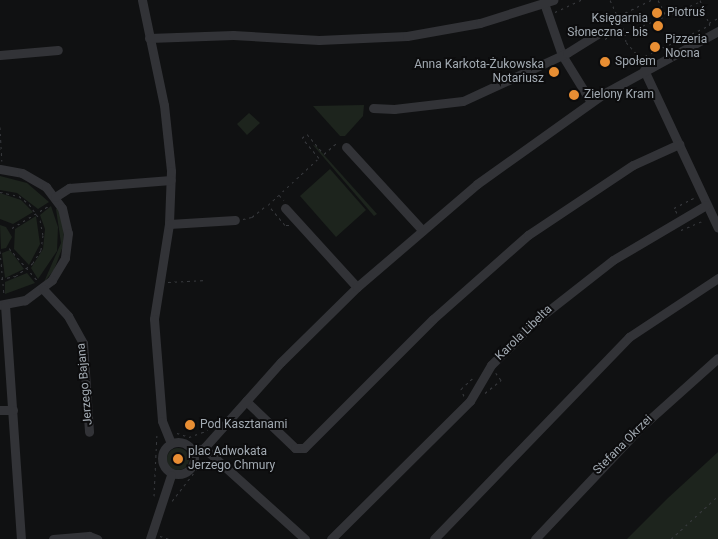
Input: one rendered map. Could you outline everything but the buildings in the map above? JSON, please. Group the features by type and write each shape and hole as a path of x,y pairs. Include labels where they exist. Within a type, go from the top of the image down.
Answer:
{"street":[{"path":"142,0 164,105 171,180 169,224 154,319 162,421 171,443"},
{"path":"149,38 233,35 319,40 407,36 480,23 553,0"},
{"path":"544,4 562,55 591,102"},
{"path":"193,452 204,448 358,287 422,230 491,174 643,65 718,31"},
{"path":"373,108 394,109 463,101 601,35"},
{"path":"0,55 58,50"},
{"path":"643,65 718,228"},
{"path":"246,402 300,450 384,370 433,319 548,220 633,165 679,144"},
{"path":"344,147 422,230"},
{"path":"1,164 35,178 52,198 66,220 68,246 60,270 43,289 25,300 3,302 13,410 21,539"},
{"path":"52,198 70,188 171,180"},
{"name":"Karola Libelta","path":"331,539 470,401 491,365 544,313 619,256 706,205"},
{"path":"284,208 358,287"},
{"path":"169,224 234,220"},
{"path":"434,539 629,337 718,278"},
{"name":"Jerzego Bajana","path":"43,289 73,323 83,343 89,432"},
{"name":"Stefana Okrzei","path":"535,539 634,433 718,358"},
{"path":"0,410 13,410"},
{"path":"154,537 171,475 162,461 165,449 171,443 186,443 193,452 194,458 188,470 182,475 171,475"},
{"path":"204,448 305,539"},
{"path":"54,539 89,536 97,539"}],"path":[{"path":"610,0 625,33 626,42 643,65"},
{"path":"618,16 651,0"},
{"path":"658,0 666,16"},
{"path":"601,35 625,33 701,0 709,23 718,18"},
{"path":"601,35 614,34"},
{"path":"0,127 1,164 8,162"},
{"path":"282,191 319,158 302,138 306,134 324,154 337,142 344,147"},
{"path":"677,214 674,208 696,198 693,190"},
{"path":"0,192 19,196 37,213 42,227 42,242 38,257 28,269 1,280"},
{"path":"12,228 52,204 52,198"},
{"path":"234,220 252,217 268,205"},
{"path":"678,225 682,232 707,219"},
{"path":"9,248 39,282 32,286"},
{"path":"0,251 3,302"},
{"path":"165,282 207,280"},
{"path":"3,302 11,295"},
{"path":"0,296 3,302"},
{"path":"154,498 157,429"},
{"path":"173,430 190,437 204,432"},
{"path":"186,481 208,458"},
{"path":"671,539 718,496"},
{"path":"154,537 169,539"}],"shaded area":[{"path":"364,105 363,116 345,136 340,136 313,106"},
{"path":"249,113 260,123 247,135 237,124"},
{"path":"313,145 316,146 377,214 374,216"},
{"path":"330,169 366,210 336,237 300,196"},
{"path":"0,176 27,183 49,202 38,209 17,193 0,190"},
{"path":"0,193 21,200 33,212 13,224 0,219"},
{"path":"51,206 58,227 57,251 38,279 31,268 43,249 45,229 40,215"},
{"path":"58,208 64,229 63,246 54,270 44,282 61,243 56,209"},
{"path":"36,216 40,244 29,265 14,249 15,229"},
{"path":"0,225 6,227 12,237 6,248 1,249"},
{"path":"10,250 24,269 5,278 2,253"},
{"path":"27,273 35,283 5,294 5,282"},
{"name":"plac Adwokata Jerzego Chmury","path":"178,448 186,451 189,459 186,467 178,470 170,467 167,459 170,451"},
{"path":"718,452 718,539 627,539 668,498"}],"place":[{"name":"Piotruś","path":"657,13"},
{"name":"Księgarnia Słoneczna - bis","path":"658,26"},
{"name":"Pizzeria Nocna","path":"655,47"},
{"name":"Społem","path":"605,62"},
{"name":"Anna Karkota-Żukowska Notariusz","path":"554,72"},
{"name":"Zielony Kram","path":"574,95"},
{"name":"Pod Kasztanami","path":"190,425"},
{"name":"plac Adwokata Jerzego Chmury","path":"178,459"}]}
